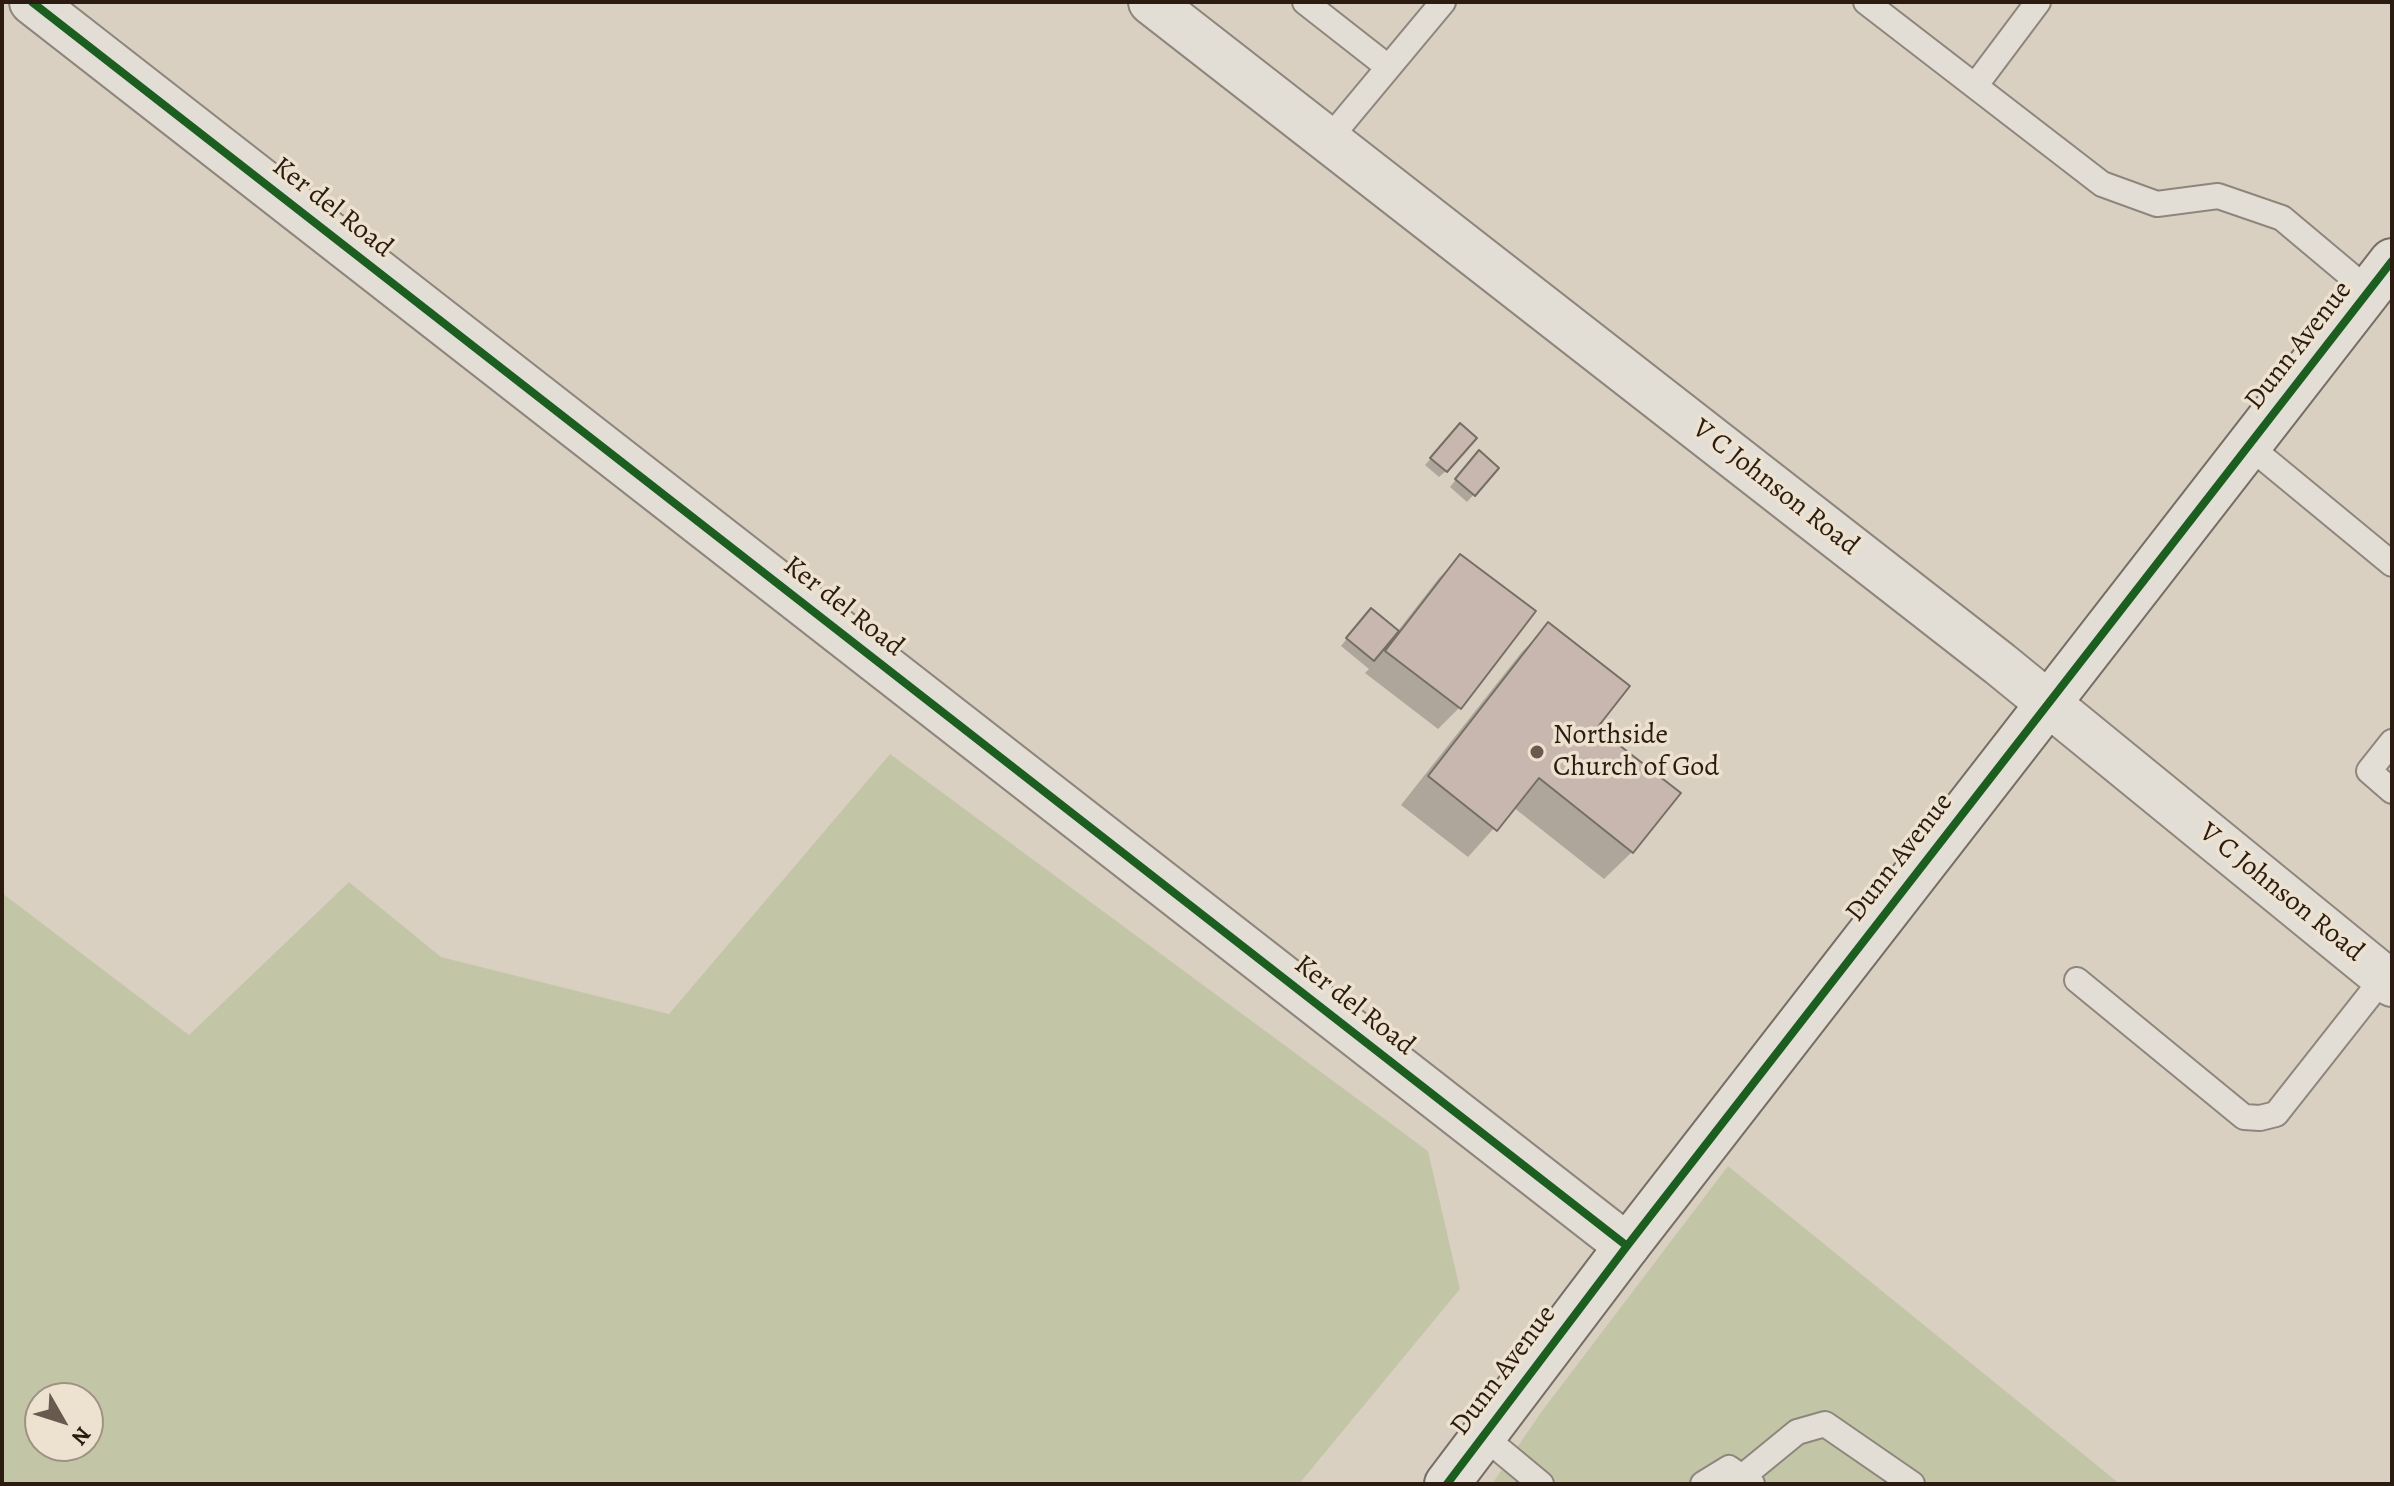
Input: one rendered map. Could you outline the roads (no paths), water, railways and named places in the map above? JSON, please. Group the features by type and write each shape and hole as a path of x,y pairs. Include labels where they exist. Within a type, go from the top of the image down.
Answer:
{"street":[{"name":"Ker del Road","path":"32,2 1627,1246"},
{"name":"V C Johnson Road","path":"1154,3 2049,703 2388,981"},
{"name":"Dunn Avenue","path":"1447,1484 1627,1246 2381,276"}],"lane":[{"path":"1305,2 1388,67"},
{"path":"1328,140 1443,2"},
{"path":"1866,2 2102,184 2157,204 2218,196 2282,218 2381,276"},
{"path":"1975,86 2038,2"},
{"path":"2249,446 2392,564"},
{"path":"2392,742 2369,771 2392,791"},
{"path":"2077,980 2244,1117 2260,1118 2276,1114 2388,981"},
{"path":"1703,1484 1729,1468 1747,1480 1797,1432 1825,1424 1912,1484"},
{"path":"1482,1435 1541,1484"}],"place":[{"name":"Northside Church of God","path":"1537,752"}]}
